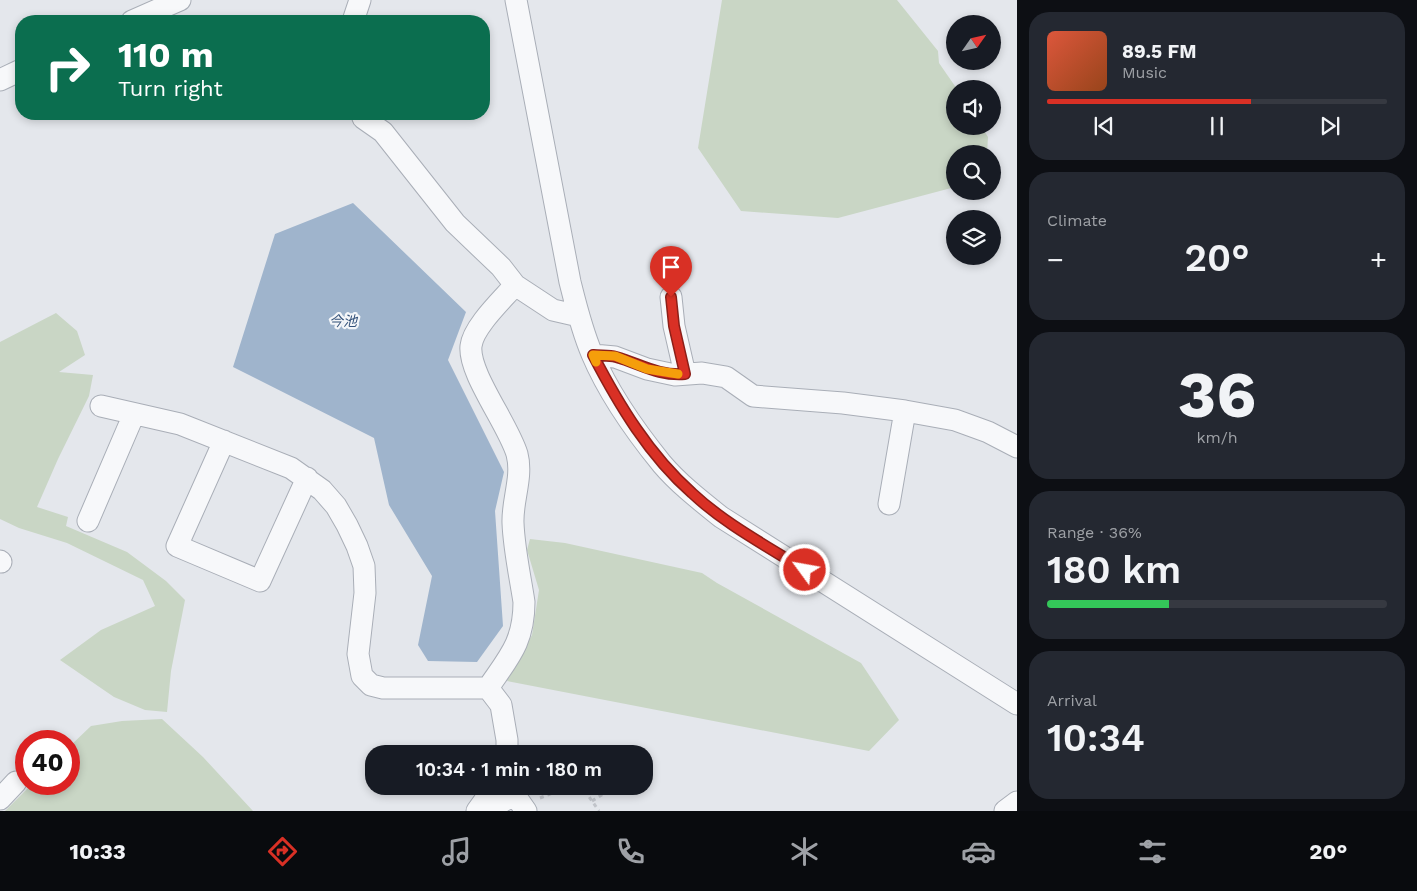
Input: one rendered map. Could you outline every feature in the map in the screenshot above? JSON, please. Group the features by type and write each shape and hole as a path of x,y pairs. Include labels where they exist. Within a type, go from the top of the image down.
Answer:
{"street":[{"path":"146,15 180,0"},
{"path":"355,15 360,0"},
{"path":"516,0 570,282 579,316 593,355 621,406 640,434 663,465 692,494 721,517 1017,704"},
{"path":"0,80 15,73"},
{"path":"365,120 383,132 455,223 501,267 515,285 553,310 579,316"},
{"path":"488,688 520,636 524,615 524,602 513,522 514,505 519,482 517,456 508,433 471,359 471,345 477,329 515,285"},
{"path":"671,297 674,326 685,374"},
{"path":"593,355 615,356 647,369 675,375 702,373 726,377 753,396 843,403 955,420 988,432 1017,447"},
{"path":"101,406 180,424 291,468 322,490 336,506 357,546 364,566 365,593 358,654 362,676 371,685 383,688 488,688"},
{"path":"889,504 905,411"},
{"path":"88,521 134,414"},
{"path":"224,442 177,546 260,581 307,478"},
{"path":"488,688 513,717 518,728 521,745"},
{"path":"501,704 507,745"},
{"path":"0,799 15,783"},
{"path":"477,811 514,796"},
{"path":"487,811 514,796"},
{"path":"1004,811 1017,802"}],"path":[{"path":"588,795 599,811"},
{"path":"592,801 602,795"}],"green space":[{"path":"722,0 897,0 938,51 939,63 951,80 946,80 946,135 987,135 988,137 988,145 946,145 946,189 838,218 741,211 698,148"},
{"path":"56,313 77,331 85,355 59,372 93,375 89,396 37,507 68,517 66,526 127,552 166,581 185,600 171,671 167,712 145,710 114,697 60,660 101,630 155,606 143,580 67,543 19,528 0,519 0,342"},
{"path":"530,539 565,543 702,573 861,663 899,720 869,751 507,681 532,635 539,590 527,550"},
{"path":"162,719 203,757 253,811 5,811 21,795 80,795 80,736 91,726 122,721"}],"water":[{"name":"今池","path":"353,203 466,312 448,360 504,472 495,511 503,626 477,662 428,661 418,645 432,576 389,505 374,438 233,367 275,234"}],"slow traffic":[{"path":"596,362 593,355 615,356 647,369 678,374"}],"route":[{"path":"671,297 674,326 685,374 675,375 647,369 615,356 593,355 621,406 663,465 692,494 721,517 805,570"}]}
